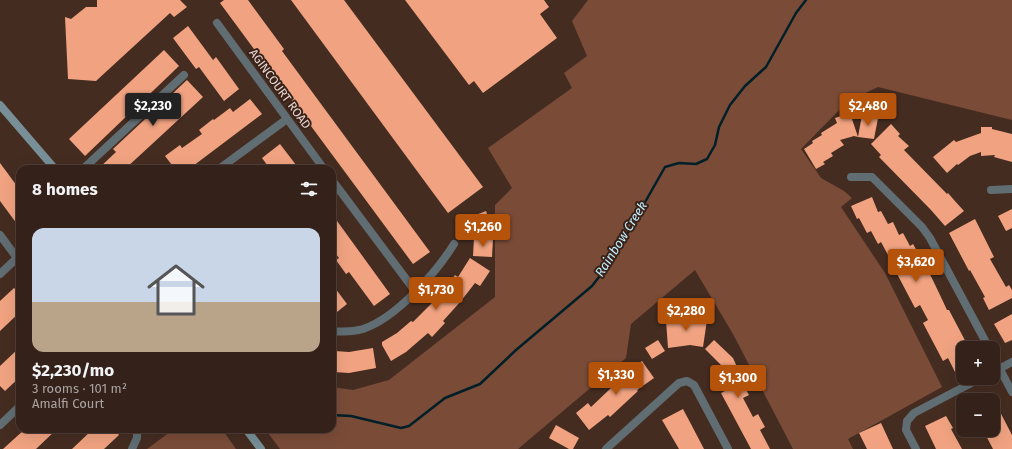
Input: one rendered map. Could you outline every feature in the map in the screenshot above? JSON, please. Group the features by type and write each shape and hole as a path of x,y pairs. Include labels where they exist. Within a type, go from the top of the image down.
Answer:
{"street":[{"name":"AGINCOURT ROAD","path":"217,23 321,165"},
{"path":"87,165 184,75"},
{"path":"0,105 52,165"},
{"path":"224,165 287,119"},
{"path":"851,177 872,177 922,227 930,238 985,341"},
{"path":"336,185 415,291"},
{"path":"991,190 1012,189"},
{"path":"0,235 16,256"},
{"path":"336,331 351,332 367,327 389,314 415,291 443,260 454,244"},
{"path":"0,274 16,262"},
{"path":"1000,368 1012,362"},
{"path":"1000,376 1012,392"},
{"path":"606,449 679,383 687,381 694,385 728,449"},
{"path":"916,449 906,430 906,421 914,413 968,385"},
{"path":"0,425 16,410"},
{"path":"132,449 137,438 137,433"},
{"path":"249,433 261,449"}],"shaded area":[{"path":"588,0 1012,0 1012,120 878,87 847,102 801,149 821,178 844,191 852,198 841,207 885,273 942,387 848,439 853,449 793,449 733,334 695,270 631,324 626,358 518,449 280,449 268,433 336,433 336,388 353,390 389,380 495,297 495,205 512,188 488,148 572,88 564,73 587,56 572,21"},
{"path":"169,433 225,433 236,449 147,449"}],"building":[{"path":"97,0 180,0 187,7 174,17 170,13 96,81 68,79 65,17 71,19 86,7 97,7"},
{"path":"224,0 248,0 284,49 282,51 430,252 413,264 220,3"},
{"path":"291,0 344,0 483,187 448,213"},
{"path":"405,0 544,0 549,7 540,14 557,38 483,93 474,81 469,85"},
{"path":"188,26 213,60 216,57 239,89 224,101 199,67 196,69 173,38"},
{"path":"164,50 179,66 85,156 69,139"},
{"path":"187,80 203,97 129,165 102,165 116,152 113,149"},
{"path":"250,99 262,114 194,165 172,165 165,156 180,145 182,148 202,134 199,130 230,108 233,112"},
{"path":"850,113 858,137 854,136 840,140 844,145 831,153 833,156 823,162 825,164 816,169 804,149 813,143 812,141 822,135 821,133 837,123 835,118"},
{"path":"862,115 878,118 874,139 858,137"},
{"path":"891,124 900,134 898,136 909,146 904,150 947,194 948,193 964,211 945,226 879,157 881,155 871,144"},
{"path":"981,127 992,127 992,129 1012,134 1012,162 994,157 995,155 981,156 981,152 970,156 958,165 957,164 947,173 933,157 954,140 956,142 981,133"},
{"path":"280,144 296,165 267,165 262,158"},
{"path":"0,163 16,185 16,223 0,201"},
{"path":"872,197 878,212 881,211 888,224 893,222 899,235 903,233 910,246 913,244 927,268 947,310 949,310 965,341 956,341 956,372 948,358 943,361 923,323 928,320 920,305 915,308 895,270 900,268 892,253 888,255 881,242 878,244 871,231 867,233 859,218 857,219 851,206"},
{"path":"1012,209 1012,228 1006,231 998,216"},
{"path":"486,211 492,228 474,235 468,218"},
{"path":"975,219 994,257 990,259 1006,287 1009,285 1012,290 1012,298 989,310 983,298 985,297 949,233"},
{"path":"336,220 390,294 374,306 349,272 346,274 336,260 339,258 336,254"},
{"path":"474,238 493,239 492,257 473,256"},
{"path":"470,258 490,271 480,286 475,283 443,321 445,323 432,337 428,333 406,352 391,361 382,345 382,342 397,333 411,321 413,322 443,292 455,275 458,277"},
{"path":"14,288 16,290 16,316 0,331 0,301"},
{"path":"336,289 347,304 336,313"},
{"path":"1012,314 1012,340 1005,343 994,324"},
{"path":"691,317 707,320 703,347 690,345 668,348 666,320"},
{"path":"658,340 665,351 652,359 645,348"},
{"path":"714,340 733,358 741,376 739,377 749,395 743,398 753,417 758,414 765,427 760,430 770,449 751,449 721,393 729,389 720,369 724,368 705,349"},
{"path":"373,348 376,368 349,373 336,372 336,351 349,352"},
{"path":"16,351 16,381 5,391 0,386 0,366"},
{"path":"642,361 654,378 637,390 638,391 610,417 608,415 589,430 576,413 588,403 591,407 630,370"},
{"path":"683,409 704,449 679,449 662,420"},
{"path":"1000,412 1012,435 1012,449 993,449 987,437 1000,437"},
{"path":"946,416 962,449 936,449 925,426"},
{"path":"881,423 893,449 867,449 859,433"},
{"path":"556,425 579,438 573,449 569,449 549,438"},
{"path":"21,433 53,433 36,449 3,449"},
{"path":"89,433 117,433 119,435 104,449 72,449"}],"waterway":[{"name":"Rainbow Creek","path":"336,415 351,416 401,428 409,426 445,398 480,384 516,350 592,286 619,248 665,167 679,163 696,164 707,159 715,145 719,127 730,105 745,86 766,67 796,13 806,0"}]}
